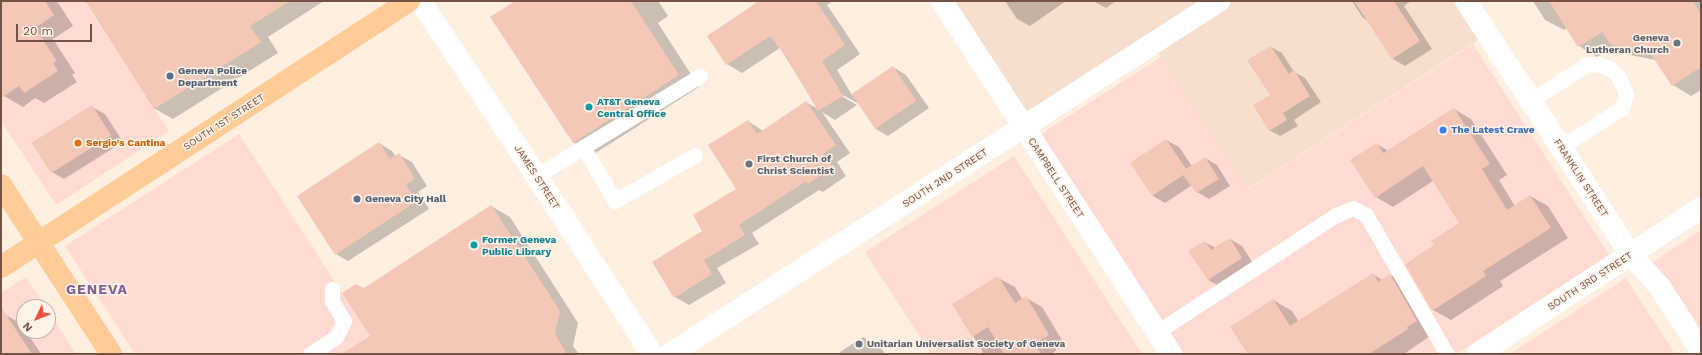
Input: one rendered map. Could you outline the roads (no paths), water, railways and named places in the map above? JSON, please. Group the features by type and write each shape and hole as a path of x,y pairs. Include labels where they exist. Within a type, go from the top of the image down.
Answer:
{"main road":[{"name":"SOUTH 1ST STREET","path":"1,267 409,1"},
{"path":"1,185 111,354"}],"street":[{"name":"JAMES STREET","path":"420,1 652,354"},
{"name":"CAMPBELL STREET","path":"942,1 1171,354"},
{"name":"SOUTH 2ND STREET","path":"670,354 1219,1"},
{"name":"FRANKLIN STREET","path":"1466,1 1631,255 1660,287 1701,351"},
{"name":"SOUTH 3RD STREET","path":"1478,354 1701,208"}],"lane":[{"path":"1530,101 1586,65 1597,64 1609,68 1618,76 1624,86 1626,94 1622,108 1561,147"},
{"path":"536,176 700,76"},
{"path":"583,148 616,201 695,155"},
{"path":"1157,332 1336,215 1353,208 1366,215 1446,354"},
{"path":"310,354 336,337 344,321 332,301 332,289"}],"place":[{"name":"Geneva Lutheran Church","path":"1677,43"},
{"name":"Geneva Police Department","path":"170,76"},
{"name":"AT&T Geneva Central Office","path":"589,107"},
{"name":"The Latest Crave","path":"1443,130"},
{"name":"Sergio's Cantina","path":"78,143"},
{"name":"First Church of Christ Scientist","path":"749,164"},
{"name":"Geneva City Hall","path":"357,199"},
{"name":"Former Geneva Public Library","path":"474,245"},
{"name":"Unitarian Universalist Society of Geneva","path":"859,344"}],"district":[{"name":"GENEVA","path":"97,289"}]}
